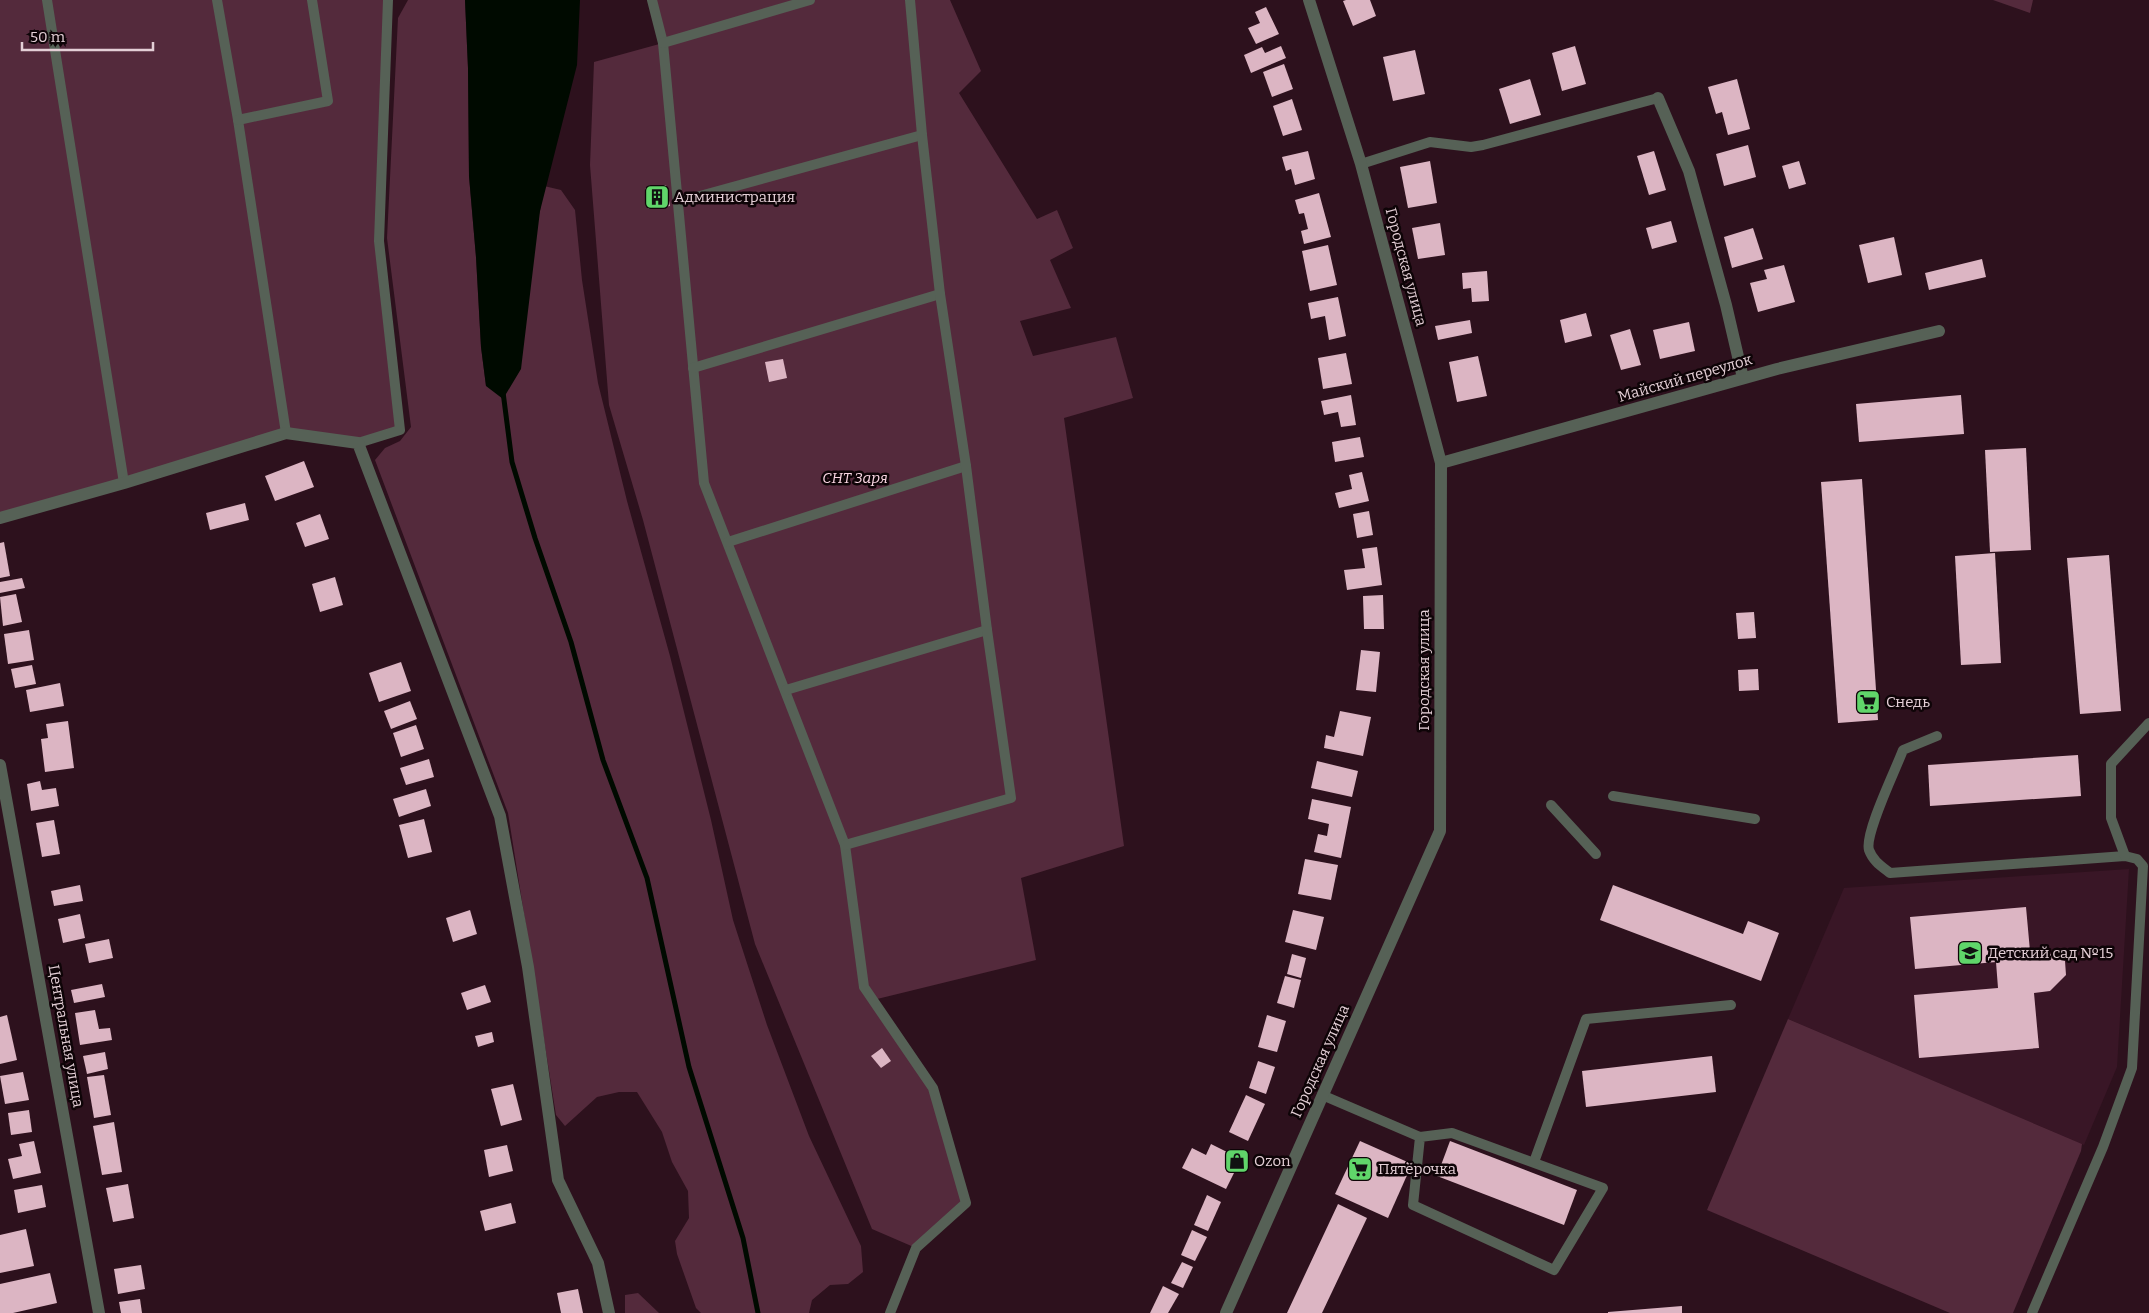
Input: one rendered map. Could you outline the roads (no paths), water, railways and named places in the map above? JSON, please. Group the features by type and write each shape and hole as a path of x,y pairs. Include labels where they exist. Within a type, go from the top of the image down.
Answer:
{"street":[{"name":"Городская улица","path":"1226,1313 1440,830 1441,463 1361,164 1309,0"},
{"path":"1658,98 1689,171 1726,304 1743,378"},
{"name":"Майский переулок","path":"1441,463 1743,378 1939,331"},
{"path":"0,518 124,483 286,433 358,443 500,816 528,967 558,1180 598,1262 609,1313"},
{"name":"Центральная улица","path":"0,765 99,1313"}],"lane":[{"path":"47,0 124,483"},
{"path":"217,0 238,120 286,433"},
{"path":"238,120 328,101 312,0"},
{"path":"358,443 400,430 379,241 388,0"},
{"path":"652,0 663,43 704,484 845,844 864,987 933,1088 966,1203 916,1248 890,1313"},
{"path":"663,43 810,0"},
{"path":"845,844 1012,798 940,294 922,135 910,0"},
{"path":"1361,164 1430,142 1471,147 1483,145 1658,98"},
{"path":"678,202 922,135"},
{"path":"694,368 940,294"},
{"path":"728,542 966,466"},
{"path":"786,690 987,630"},
{"path":"2125,856 2111,818 2111,764 2149,723"},
{"path":"1937,736 1903,750 1872,828 1869,848 1876,862 1890,873 2125,856 2137,859 2143,866 2132,1068 2103,1147 2032,1313"},
{"path":"1613,796 1755,819"},
{"path":"1551,805 1596,854"},
{"path":"1534,1162 1586,1019 1731,1005"},
{"path":"1322,1095 1420,1137 1452,1133 1603,1188 1554,1270 1414,1205 1420,1137"}],"waterway":[{"path":"503,392 512,462 535,538 571,642 603,760 647,878 689,1067 743,1238 758,1313"}],"place":[{"name":"Администрация","path":"657,197"},
{"name":"Снедь","path":"1868,702"},
{"name":"Детский сад №15","path":"1970,953"},
{"name":"Ozon","path":"1237,1161"},
{"name":"Пятёрочка","path":"1360,1169"}],"park label":[{"name":"СНТ Заря","path":"855,478"}]}
